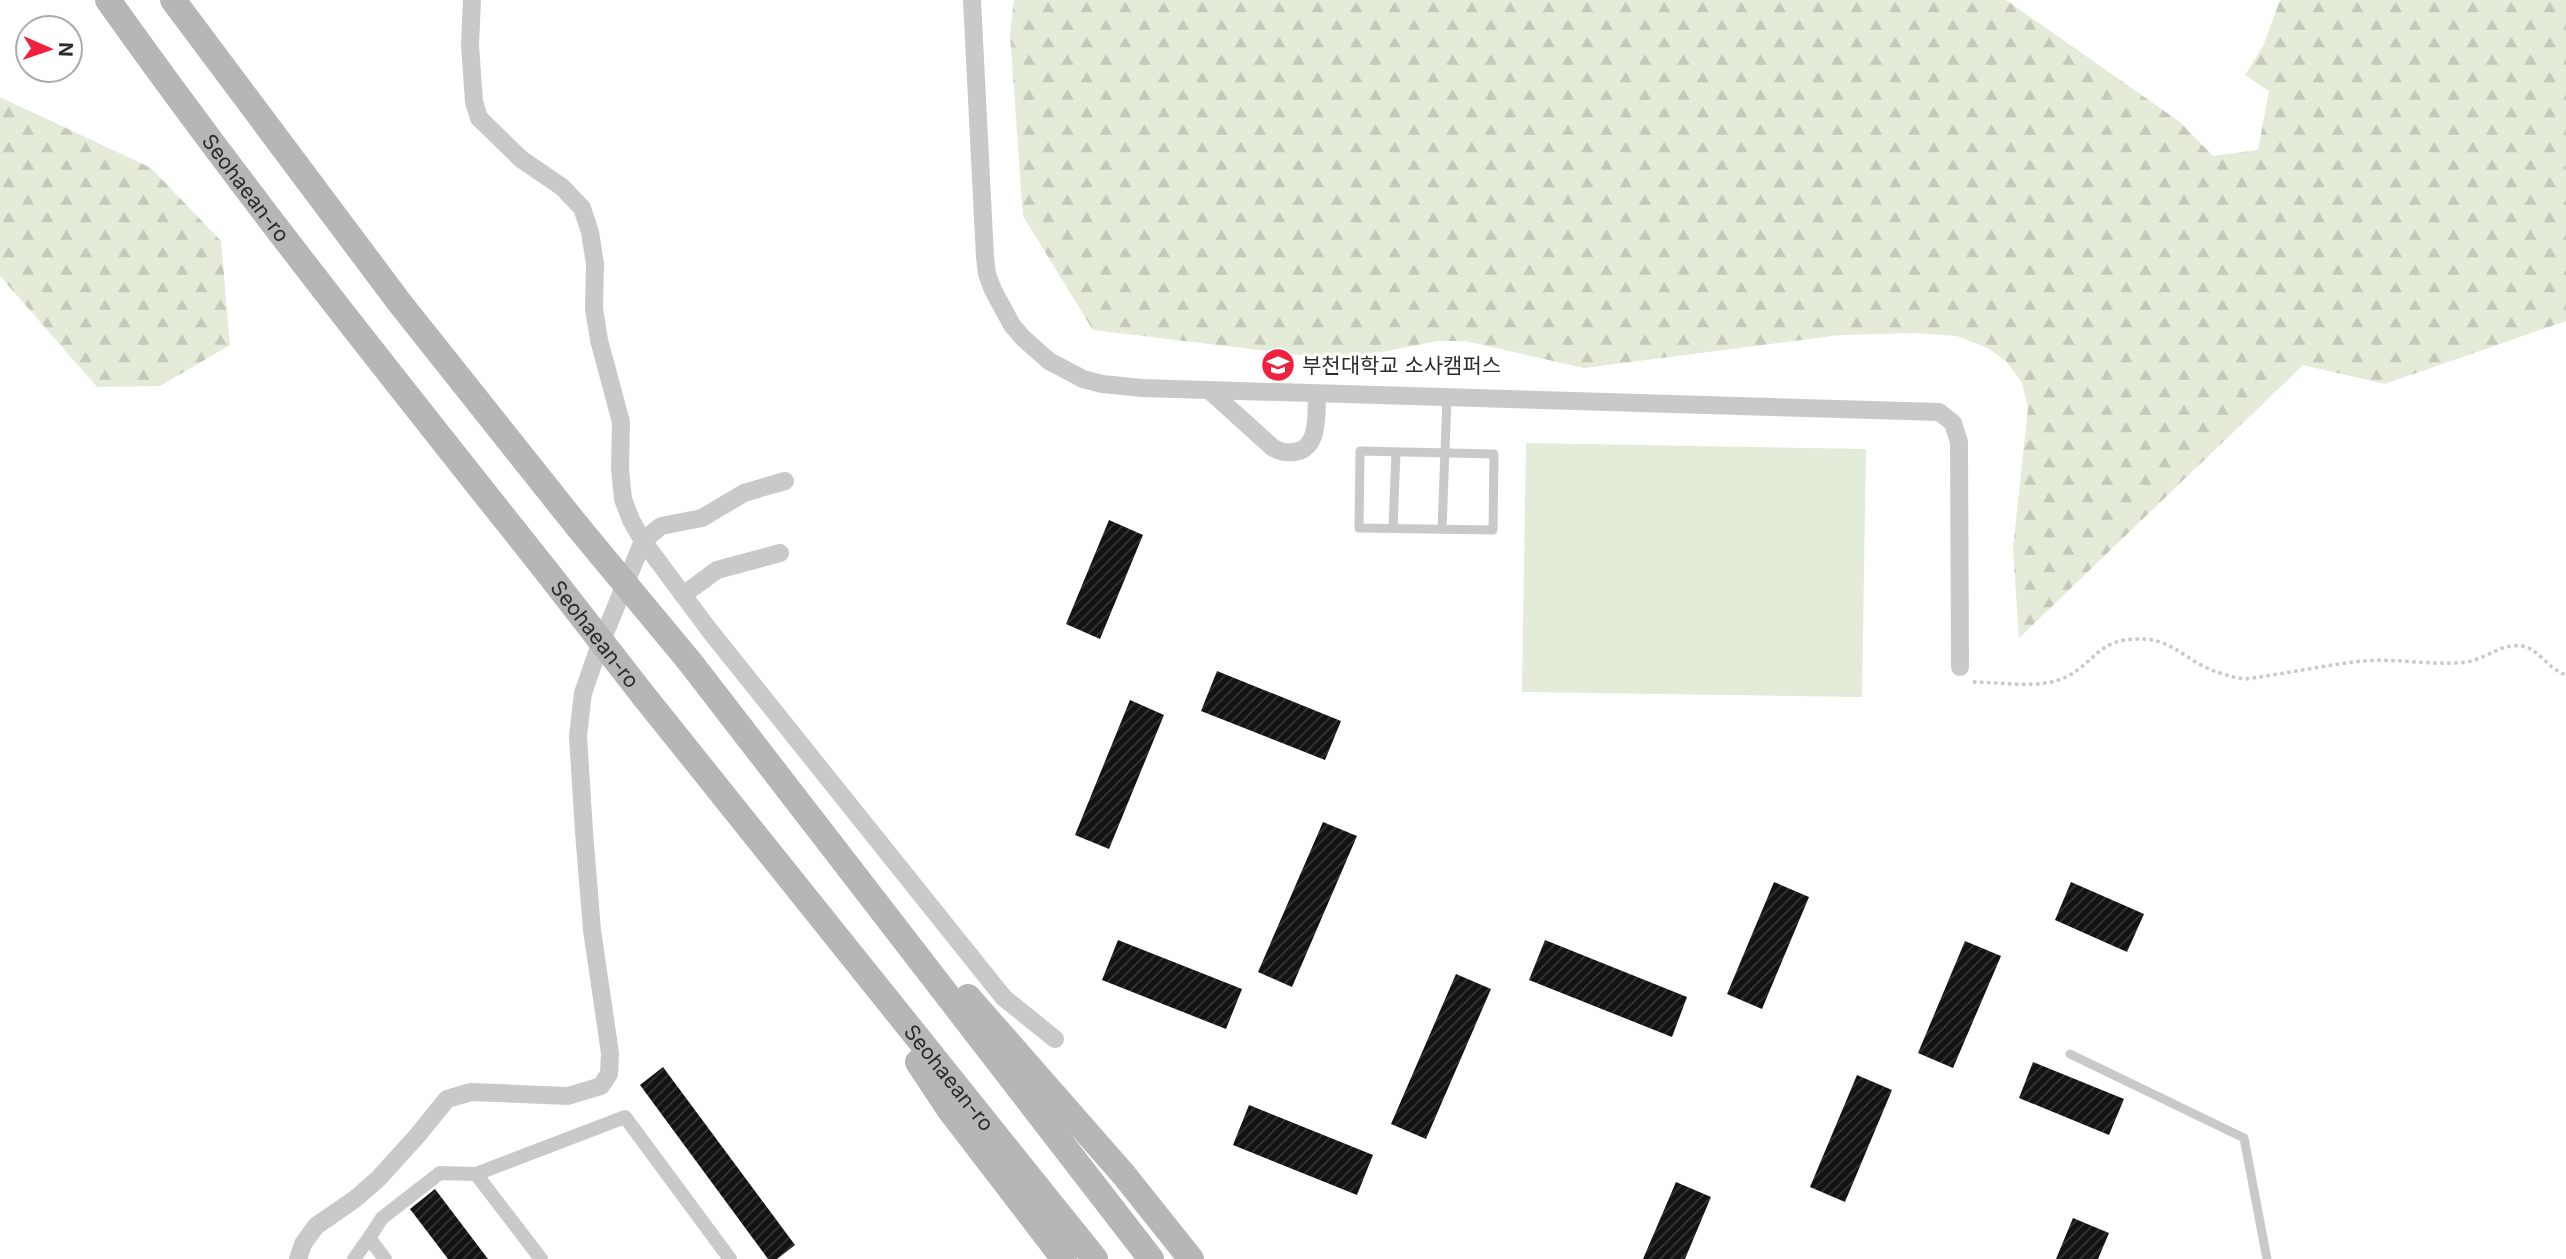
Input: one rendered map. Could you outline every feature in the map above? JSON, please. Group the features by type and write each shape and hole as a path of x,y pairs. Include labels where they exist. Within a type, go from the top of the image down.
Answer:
{"main road":[{"name":"Seohaean-ro","path":"108,0 362,340 1095,1259"},
{"path":"173,0 399,302 578,527 690,662 1151,1259"},
{"path":"869,894 977,1006 1124,1175 1191,1259"},
{"path":"829,926 949,1109 1064,1259"}],"street":[{"path":"471,0 470,45 474,102 479,118 522,159 562,187 582,208 590,232 595,264 594,308 599,340 621,422 620,469 623,499 631,520 643,541 683,595 812,761 1004,998 1055,1038"},
{"path":"972,0 986,266 993,290 1013,325 1023,338 1049,361 1083,379 1120,387 1924,411 1947,416 1958,432 1959,442 1961,667"},
{"path":"1209,390 1272,447 1289,453 1300,452 1313,438 1317,394"},
{"path":"298,1259 303,1244 316,1226 378,1179 447,1099 471,1093 568,1096 601,1086 609,1074 610,1053 592,930 578,736 583,693 643,541 661,526 702,518 744,493 785,481"},
{"path":"683,595 718,570 780,553"},
{"path":"354,1259 382,1218 440,1173 476,1174 625,1117 730,1259"},
{"path":"476,1174 541,1259"},
{"path":"369,1238 385,1259"}],"lane":[{"path":"1442,529 1447,398"},
{"path":"1360,451 1445,453 1494,454 1493,530 1359,528 1360,451"},
{"path":"1393,528 1396,452"},
{"path":"2070,1054 2244,1138 2267,1259"}],"path":[{"path":"1961,667 1961,681 2043,683 2069,676 2105,645 2138,639 2164,642 2203,666 2229,677 2245,679 2364,661 2465,662 2485,656 2498,647 2511,645 2530,648 2554,670 2566,675"}],"green space":[{"path":"1014,0 2006,0 2180,122 2213,156 2258,150 2269,91 2245,75 2263,46 2280,0 2566,0 2566,321 2385,384 2303,365 2019,638 2013,549 2028,408 2022,383 2007,362 1988,348 1957,336 1915,333 1840,335 1584,368 1465,341 1437,341 1342,360 1093,330 1023,216 1010,34"},
{"path":"0,97 151,168 221,241 230,345 160,386 97,387 0,276"},
{"path":"1526,443 1866,449 1862,697 1522,692"}],"building":[{"path":"1109,520 1143,535 1100,639 1066,624"},
{"path":"1217,671 1341,721 1325,760 1201,711"},
{"path":"1130,700 1164,715 1109,849 1075,835"},
{"path":"1323,822 1357,836 1292,987 1258,972"},
{"path":"1774,882 1809,897 1762,1009 1727,994"},
{"path":"2071,882 2144,914 2127,952 2055,920"},
{"path":"1118,940 1242,989 1226,1029 1102,980"},
{"path":"1545,940 1687,997 1672,1037 1529,980"},
{"path":"1965,941 2001,956 1953,1068 1918,1053"},
{"path":"1456,974 1491,989 1426,1139 1391,1124"},
{"path":"2033,1062 2124,1099 2109,1135 2019,1098"},
{"path":"663,1067 795,1245 777,1259 768,1259 640,1085"},
{"path":"1857,1075 1892,1090 1845,1202 1810,1187"},
{"path":"1249,1105 1373,1155 1357,1195 1233,1145"},
{"path":"1676,1182 1711,1197 1685,1259 1643,1259"},
{"path":"435,1189 488,1259 448,1259 410,1209"},
{"path":"2073,1218 2109,1233 2098,1259 2056,1259"}],"place":[{"name":"부천대학교 소사캠퍼스","path":"1278,365"}]}
